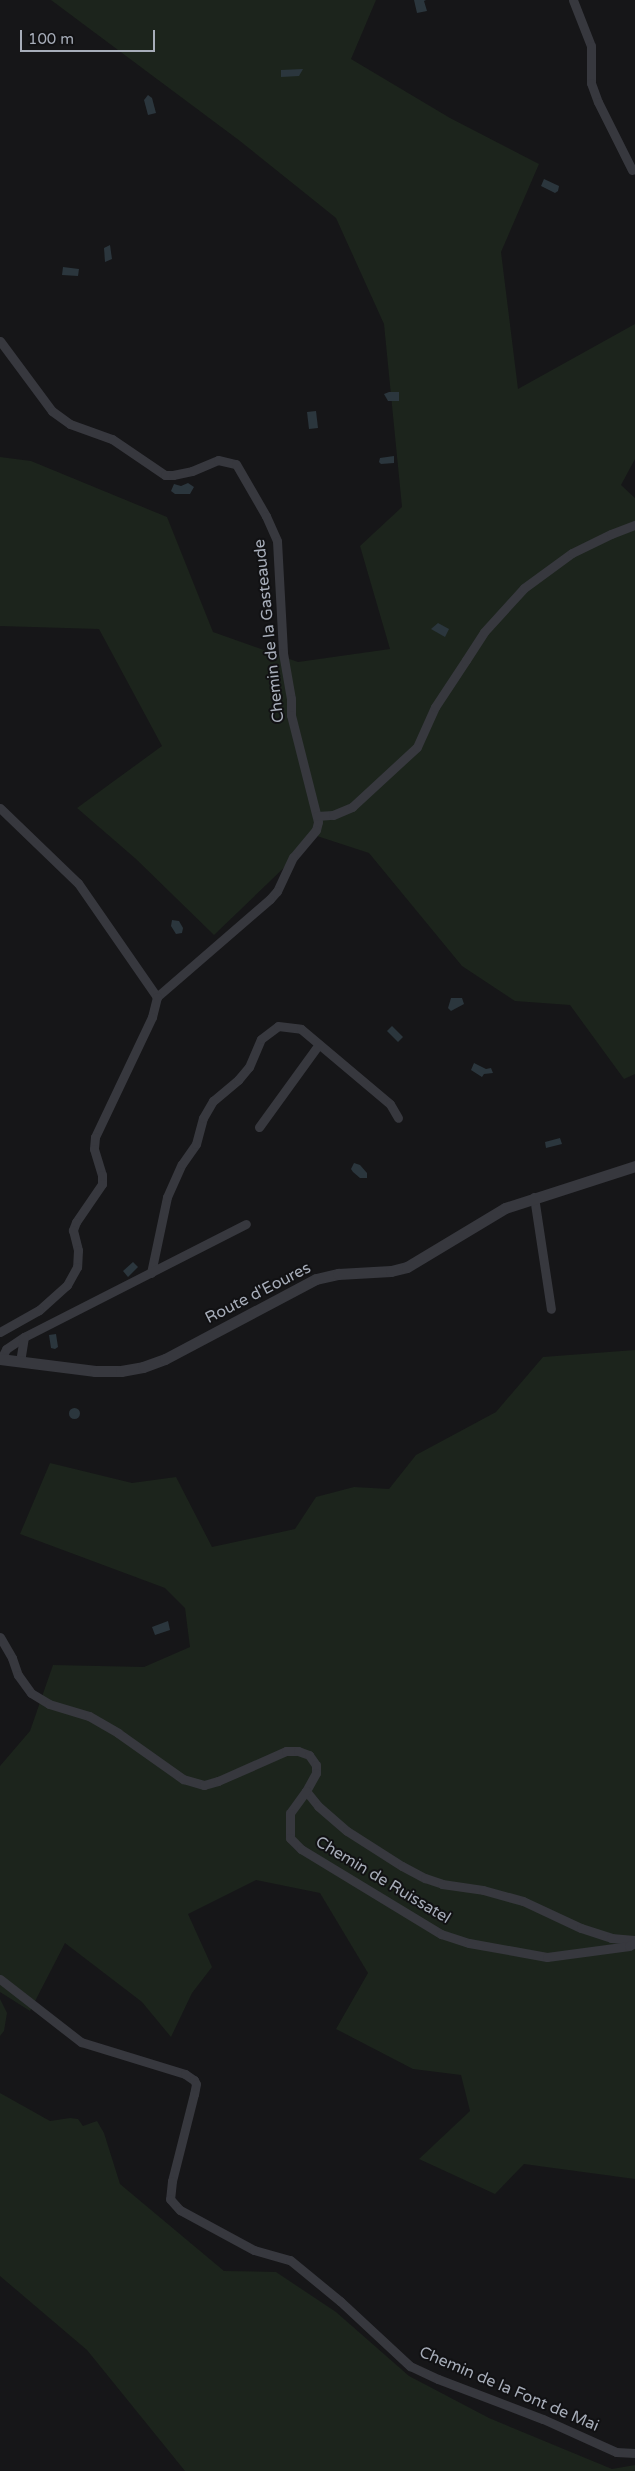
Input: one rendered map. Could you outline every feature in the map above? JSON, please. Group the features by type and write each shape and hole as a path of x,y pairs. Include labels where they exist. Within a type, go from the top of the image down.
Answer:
{"street":[{"path":"573,0 591,46 592,83 598,102 632,170"},
{"name":"Chemin de la Gasteaude","path":"0,341 52,411 70,424 112,439 165,474 173,475 192,471 218,460 236,464 266,516 277,541 283,653 291,699 291,715 317,816"},
{"path":"0,1332 39,1310 67,1285 77,1267 78,1250 73,1230 76,1222 97,1195 102,1184 102,1176 94,1149 95,1137 152,1017 157,997 270,899 277,891 293,857 316,830 317,816 333,815 352,807 417,747 435,707 475,646 524,588 572,553 611,534 635,525"},
{"path":"0,808 78,882 157,997"},
{"path":"151,1273 168,1197 182,1164 196,1144 203,1118 213,1101 249,1067 262,1039 278,1026 301,1029 390,1104 398,1118"},
{"path":"259,1127 319,1044"},
{"name":"Route d'Eoures","path":"1,1359 95,1371 121,1371 143,1367 165,1359 316,1279 338,1274 392,1271 407,1266 505,1208 534,1197 635,1166"},
{"path":"534,1197 551,1309"},
{"path":"1,1359 6,1348 24,1337 246,1224"},
{"path":"20,1362 24,1337"},
{"name":"Chemin de Ruissatel","path":"0,1637 12,1658 18,1675 31,1693 49,1704 89,1716 110,1728 183,1779 197,1785 218,1781 286,1751 298,1751 309,1755 316,1765 316,1773 290,1813 290,1838 300,1849 442,1934 469,1943 547,1957 629,1946 635,1941"},
{"name":"Chemin de Ruissatel","path":"306,1791 329,1818 425,1878 442,1884 482,1890 523,1902 581,1928 611,1938 635,1941"},
{"name":"Chemin de la Font de Mai","path":"0,1979 82,2042 185,2074 194,2080 196,2084 194,2094 172,2181 170,2199 180,2210 254,2250 290,2260 340,2301 410,2366 438,2379 543,2419 616,2452 635,2453"}],"shaded area":[{"path":"51,0 376,0 351,59 450,118 539,164 501,252 518,389 635,324 635,459 621,485 635,498 635,1074 624,1079 570,1005 515,1001 462,966 369,853 317,836 214,935 136,859 77,808 162,746 99,629 0,626 0,457 31,461 167,517 213,632 298,662 390,649 360,546 402,507 384,324 336,218 240,141"},
{"path":"414,0 426,0 424,1 427,11 417,13"},
{"path":"303,69 299,76 281,77 281,70"},
{"path":"148,95 152,98 156,113 148,115 144,100"},
{"path":"544,179 559,186 558,191 555,193 541,186"},
{"path":"110,245 112,259 105,262 104,248"},
{"path":"63,267 79,269 78,276 62,275"},
{"path":"399,392 399,401 388,401 384,394"},
{"path":"316,411 318,428 309,429 307,412"},
{"path":"394,456 394,463 381,464 379,462 380,458"},
{"path":"188,483 194,487 190,494 175,494 171,491 174,484 181,486"},
{"path":"438,623 449,629 445,637 431,629"},
{"path":"172,920 179,921 183,928 182,933 176,934 171,926"},
{"path":"451,998 462,998 464,1004 451,1011 448,1008"},
{"path":"392,1026 403,1037 398,1042 387,1031"},
{"path":"474,1063 486,1069 491,1068 493,1073 484,1074 482,1077 471,1070"},
{"path":"560,1138 562,1144 546,1148 545,1142"},
{"path":"354,1163 360,1165 367,1173 367,1178 360,1178 353,1172 351,1169"},
{"path":"133,1262 138,1267 128,1277 123,1271"},
{"path":"56,1334 58,1347 55,1349 51,1348 49,1335"},
{"path":"635,1350 635,2179 524,2164 495,2194 419,2159 470,2111 461,2075 413,2069 336,2029 368,1973 320,1893 256,1880 188,1914 212,1967 192,1993 171,2037 142,2002 65,1943 30,2011 0,1992 0,1766 30,1731 53,1665 144,1667 190,1647 185,1608 165,1588 20,1534 50,1463 132,1483 176,1477 212,1547 295,1529 316,1497 354,1487 389,1489 416,1455 496,1412 543,1357"},
{"path":"74,1407 80,1413 74,1419 68,1413"},
{"path":"168,1621 170,1630 155,1635 152,1627"},
{"path":"0,1999 7,2013 4,2031 0,2036"},
{"path":"0,2093 50,2121 70,2118 78,2119 83,2126 97,2121 104,2133 120,2184 224,2271 276,2272 336,2312 409,2376 489,2418 612,2469 635,2465 635,2471 185,2471 87,2350 0,2276"}]}
